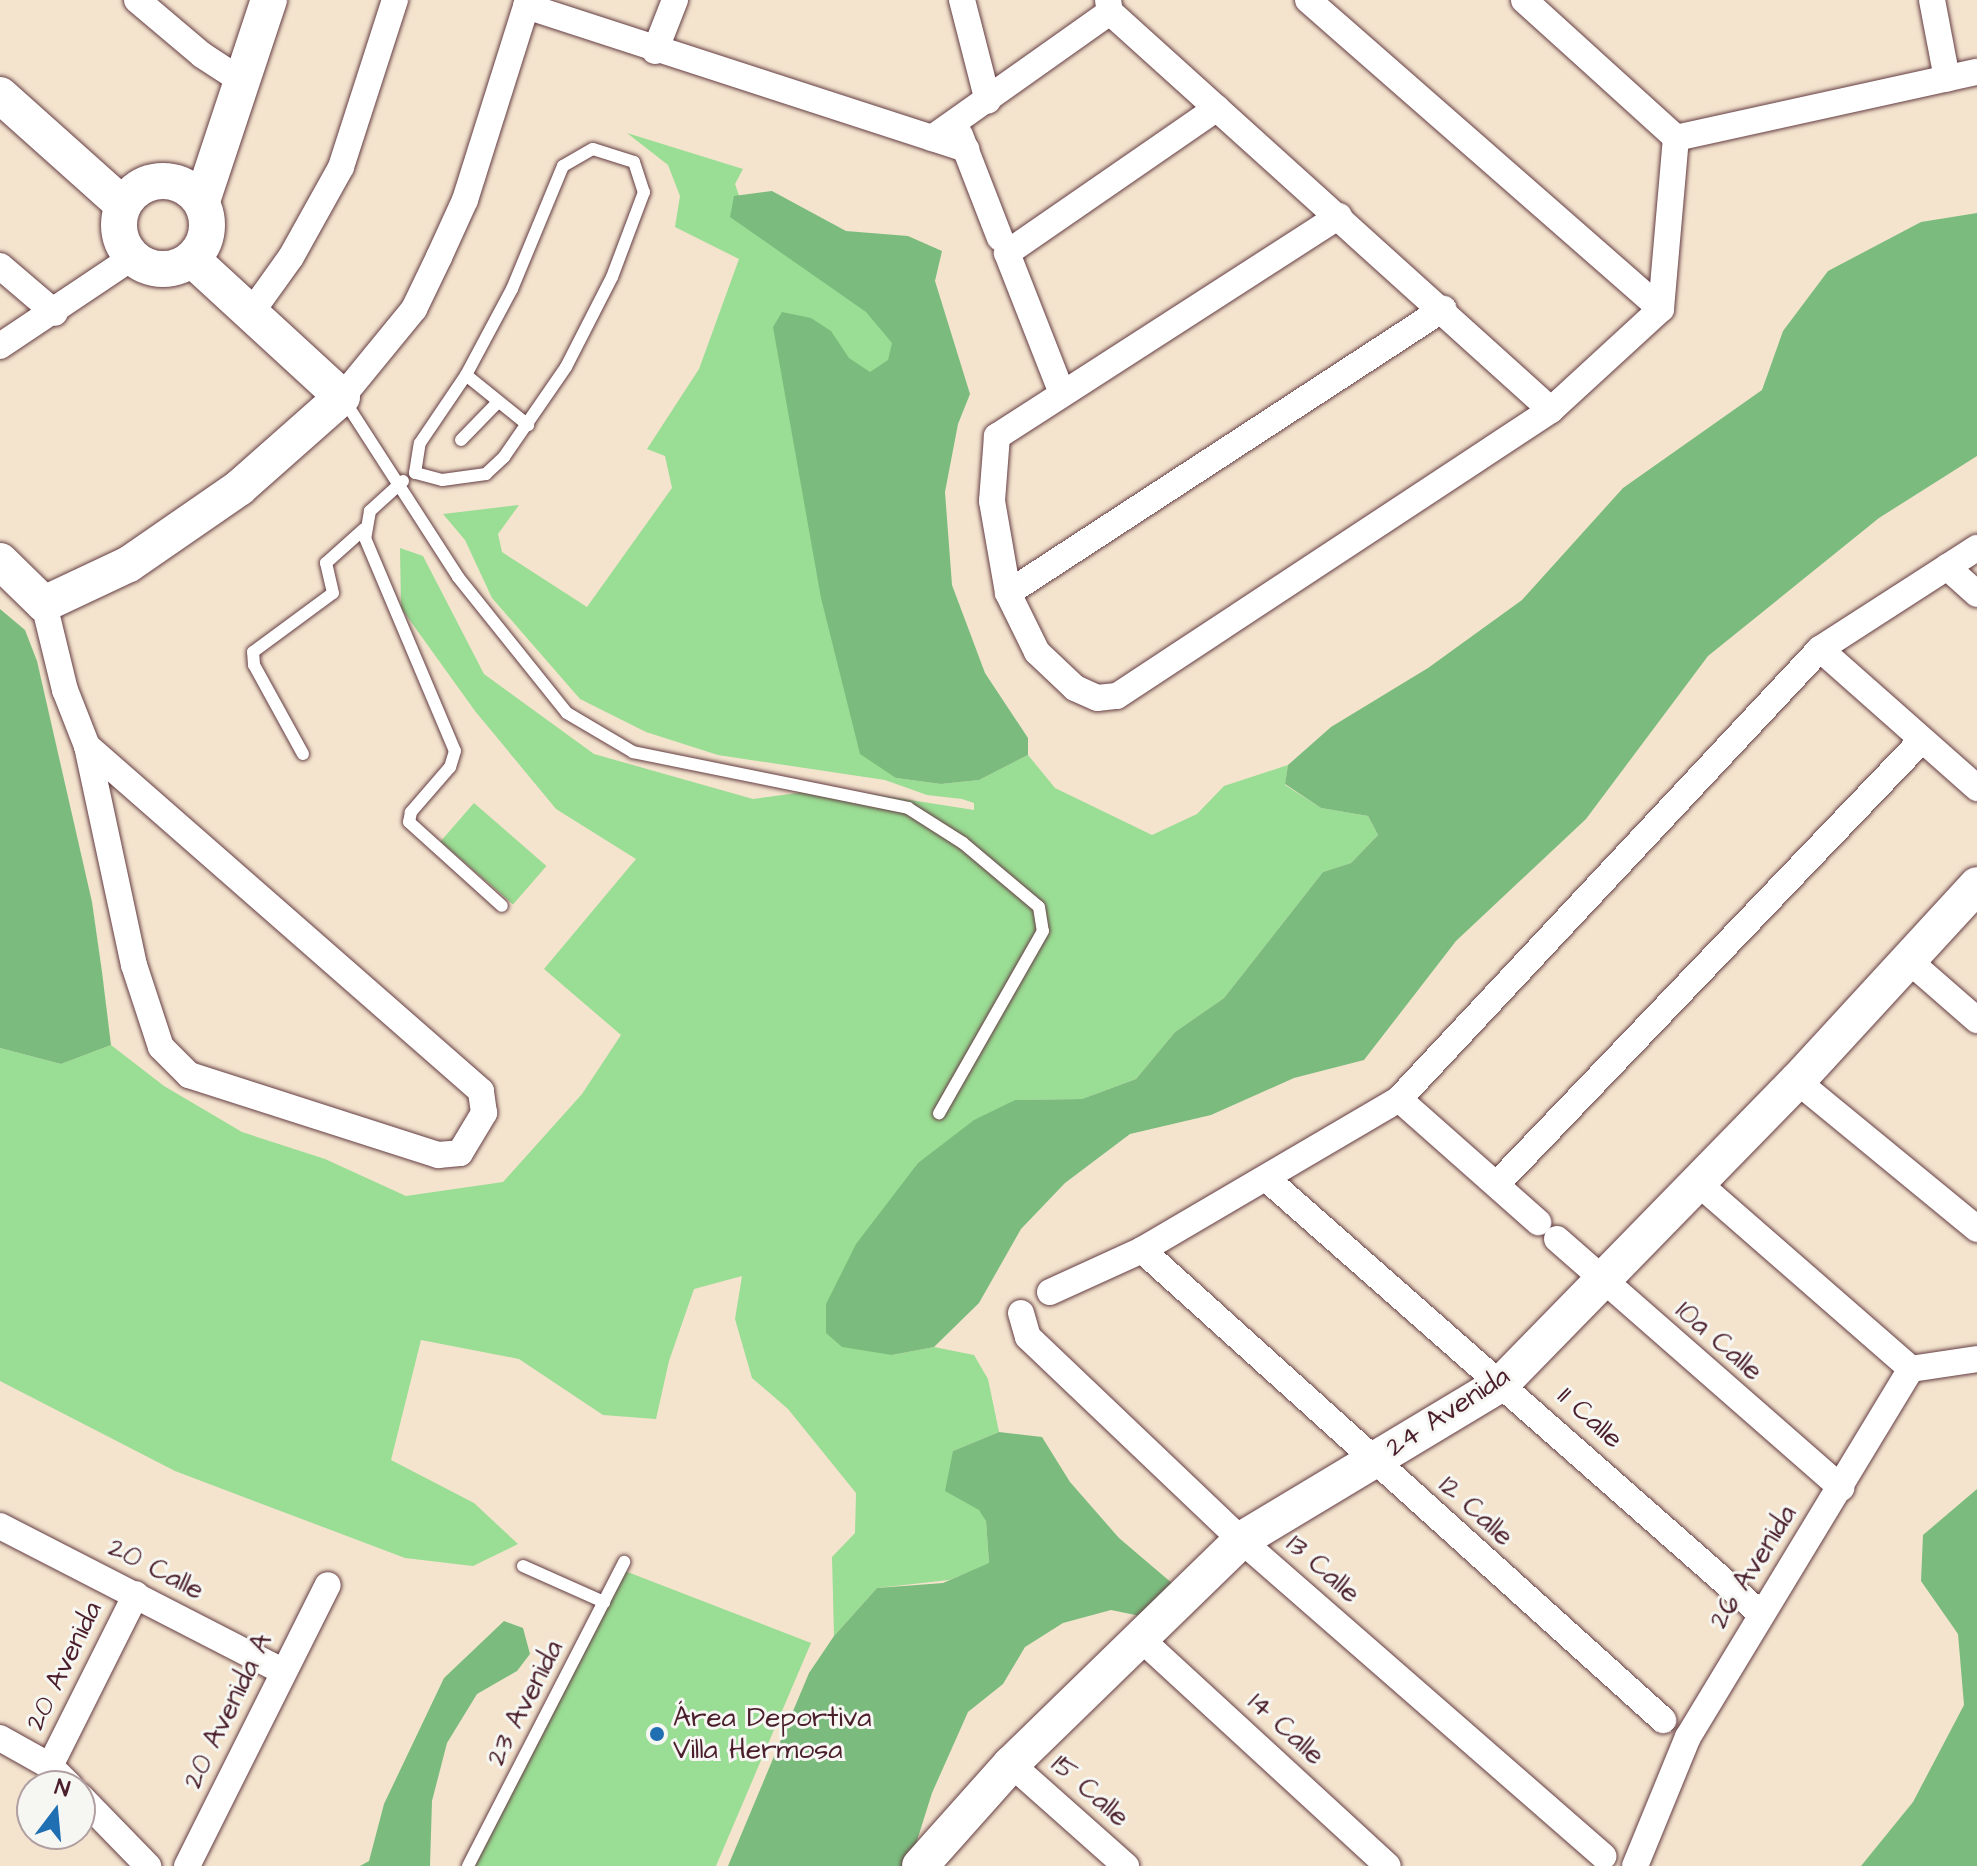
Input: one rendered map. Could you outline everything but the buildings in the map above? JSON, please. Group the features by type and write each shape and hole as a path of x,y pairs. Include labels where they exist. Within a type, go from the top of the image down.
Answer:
{"main road":[{"path":"193,193 215,155 245,83 269,0"},
{"path":"0,95 123,205"},
{"path":"170,181 193,193 208,232 192,259 162,270 133,257 119,233 123,205 143,185 170,181"},
{"path":"0,561 44,604 129,564 239,488 342,397 253,310 192,259"},
{"name":"24 Avenida","path":"920,1866 1011,1764 1241,1540 1502,1383 1797,1081 1977,885"}],"street":[{"path":"137,0 202,55 245,83"},
{"path":"253,310 291,257 341,167 395,0"},
{"path":"655,51 675,0"},
{"path":"962,0 988,101"},
{"path":"1308,0 1661,309"},
{"path":"1524,0 1676,138"},
{"path":"1932,0 1947,79"},
{"path":"342,397 414,309 439,257 465,200 527,3 655,51 966,149"},
{"path":"932,138 988,101 1109,6 1217,108 1443,309 1551,410"},
{"path":"1676,138 1977,72"},
{"path":"1061,391 1007,253 1217,108"},
{"path":"955,125 1000,238"},
{"path":"1339,216 1061,391 997,436 992,501 1008,593 1019,623 1057,673 1087,694 1117,696 1551,410 1661,309 1676,138"},
{"path":"0,346 55,313 133,257"},
{"path":"0,266 55,313"},
{"path":"1008,593 1443,309"},
{"path":"1050,1292 1142,1250 1399,1099 1820,649 1977,548"},
{"path":"1947,567 1977,594"},
{"path":"44,604 65,690 87,746 134,965 161,1047 175,1065 189,1075 438,1155 460,1153 484,1113 481,1091 87,746"},
{"path":"1820,649 1977,788"},
{"path":"1498,1183 1921,741"},
{"path":"1907,959 1977,1020"},
{"path":"1797,1081 1977,1229"},
{"name":"10a Calle","path":"1399,1099 1498,1183 1602,1283 1841,1488"},
{"name":"11 Calle","path":"1267,1179 1760,1613"},
{"path":"1698,1183 1911,1369 1977,1359"},
{"name":"12 Calle","path":"1142,1250 1372,1461 1663,1720"},
{"name":"13 Calle","path":"1021,1313 1028,1337 1241,1540 1603,1856"},
{"name":"26 Avenida","path":"1635,1866 1688,1737 1760,1613 1841,1488 1911,1369"},
{"name":"20 Calle","path":"0,1526 282,1671"},
{"name":"20 Avenida A","path":"187,1866 282,1671 328,1585"},
{"name":"20 Avenida","path":"50,1766 136,1594"},
{"name":"14 Calle","path":"1141,1639 1388,1866"},
{"path":"0,1738 54,1770"},
{"name":"15 Calle","path":"1011,1764 1126,1866"},
{"path":"96,1812 148,1866"}],"lane":[{"path":"303,754 254,665 253,652 333,593 326,563 364,529 370,511 415,473 420,443 466,375 512,289 563,166 593,149 626,156 640,170 644,192 605,290 528,425 486,474 442,480 415,473"},
{"path":"466,375 528,425"},
{"path":"342,397 458,577 567,713 603,738 633,752 908,808 963,843 1039,907 1043,931 939,1113"},
{"path":"461,440 498,402"},
{"path":"364,529 454,744 450,767 411,812 409,822 502,906"},
{"name":"23 Avenida","path":"468,1866 624,1562"},
{"path":"523,1566 604,1602"}],"green space":[{"path":"627,133 743,169 735,184 742,204 901,339 896,778 941,784 979,780 1028,755 1055,788 1152,835 1197,814 1224,786 1288,765 1285,785 1321,808 1368,816 1378,835 1351,863 1323,872 1224,998 1175,1032 1136,1079 1082,1099 1015,1100 918,1163 894,1199 892,1355 934,1347 974,1355 988,1379 999,1432 953,1451 986,1521 989,1564 949,1580 877,1588 834,1636 832,1557 855,1533 856,1493 788,1409 752,1378 735,1319 742,1276 694,1289 669,1361 656,1419 603,1415 519,1359 421,1340 391,1460 474,1503 518,1544 473,1566 405,1558 175,1471 0,1381 0,1048 61,1064 111,1045 164,1086 242,1132 325,1159 406,1196 503,1182 582,1094 621,1035 544,969 636,859 556,809 475,711 401,608 400,548 423,556 484,674 594,754 753,799 834,788 974,810 974,803 927,795 885,780 718,755 646,732 580,699 492,598 465,540 443,514 519,505 498,534 502,552 587,607 672,488 665,456 647,449 699,369 739,259 675,227 680,196 668,165"},
{"path":"772,191 846,231 908,236 942,251 935,281 970,394 958,424 945,492 952,585 985,673 1028,738 1028,755 979,780 941,784 896,778 860,754 821,598 773,327 782,312 811,318 831,331 849,358 870,372 888,360 892,343 866,312 730,217 734,196"},
{"path":"1977,213 1977,456 1879,518 1708,656 1586,819 1456,941 1364,1060 1294,1078 1211,1115 1130,1134 1065,1183 1021,1229 979,1303 934,1347 892,1355 842,1347 826,1333 826,1304 856,1244 918,1163 974,1120 1015,1100 1082,1099 1136,1079 1175,1032 1224,998 1323,872 1351,863 1378,835 1368,816 1321,808 1285,784 1288,765 1331,727 1428,668 1522,600 1623,488 1762,390 1783,331 1828,271 1921,222"},
{"path":"0,609 25,630 37,661 92,902 102,972 111,1045 61,1064 0,1048"},
{"path":"474,803 546,866 513,904 441,841"},
{"path":"999,1432 1042,1437 1070,1482 1119,1538 1173,1584 1145,1617 1111,1610 1063,1623 1025,1647 1003,1684 968,1712 932,1793 909,1866 728,1866 809,1673 834,1636 877,1588 943,1583 989,1563 986,1521 979,1510 945,1491 953,1451"},
{"path":"1977,1489 1977,1866 1861,1866 1913,1802 1964,1705 1958,1634 1921,1581 1923,1535"},
{"name":"Área Deportiva Villa Hermosa","path":"625,1571 811,1643 716,1866 475,1866"},
{"path":"504,1621 523,1628 530,1654 517,1671 477,1694 447,1743 432,1801 430,1866 360,1866 369,1861 384,1804 444,1678"}],"place":[{"name":"Área Deportiva Villa Hermosa","path":"657,1734"}]}
